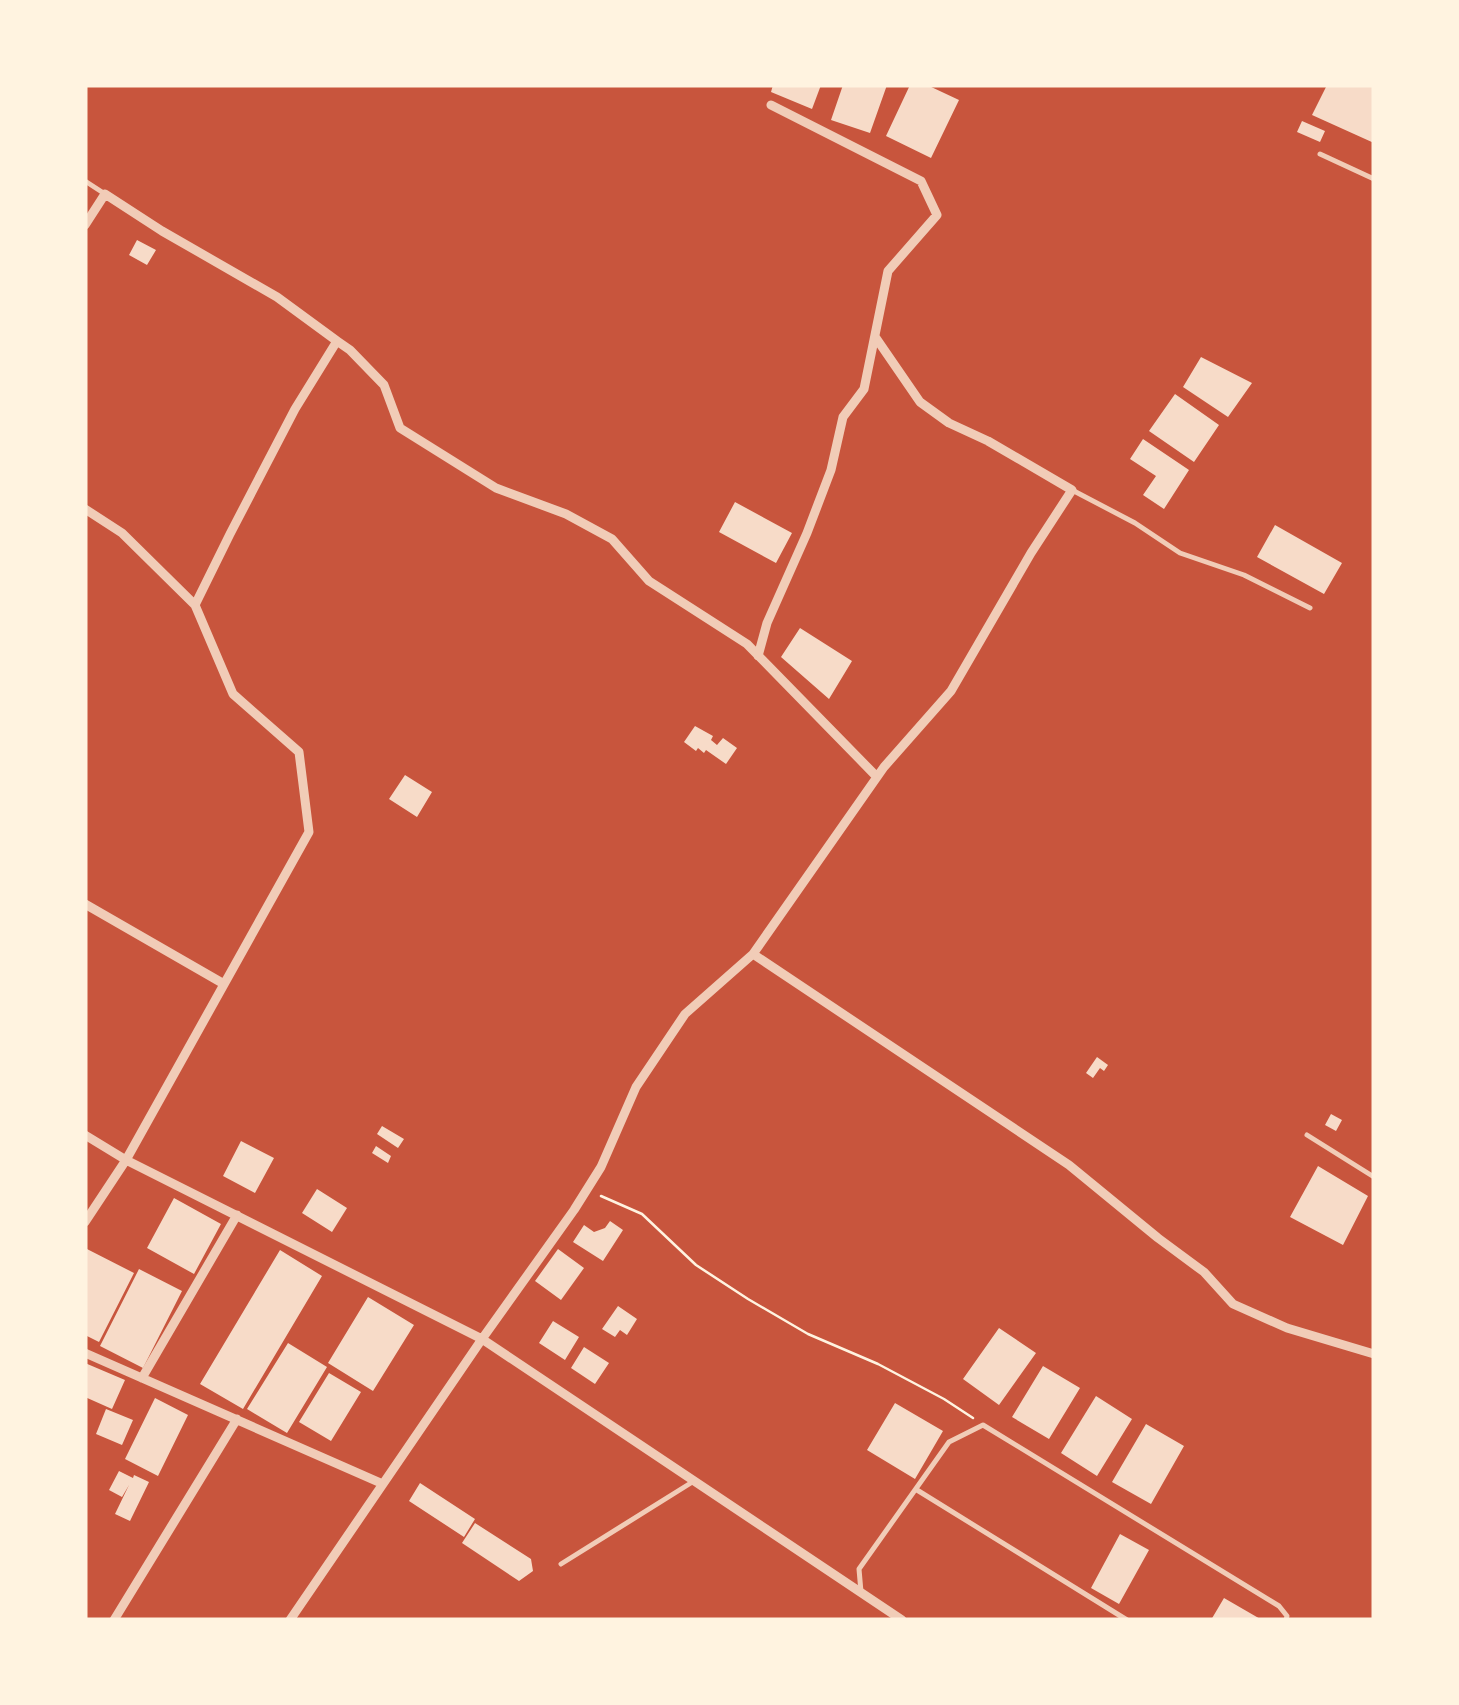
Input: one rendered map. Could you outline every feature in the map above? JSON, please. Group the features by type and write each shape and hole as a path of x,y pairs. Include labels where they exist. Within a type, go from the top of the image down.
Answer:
{"street":[{"path":"758,656 767,623 830,470 843,416 864,390 888,271 938,214 921,181 771,106"},
{"path":"85,225 105,194 277,297 350,350 384,384 400,428 496,488 566,514 612,538 649,581 747,644 877,777"},
{"path":"290,1620 587,1190 602,1167 636,1087 686,1014 753,954 877,777 951,691 1031,552 1072,490 949,423 920,402 876,338"},
{"path":"196,605 295,410 337,342"},
{"path":"85,509 122,533 196,605 232,694 299,752 309,832 126,1160 85,1222"},
{"path":"85,904 224,984"},
{"path":"753,954 1069,1166 1204,1272 1233,1304 1287,1328 1374,1354"},
{"path":"85,1135 126,1160 482,1339 902,1620"},
{"path":"142,1378 236,1215"},
{"path":"85,1353 383,1484"},
{"path":"114,1620 237,1419"}],"lane":[{"path":"1320,154 1374,178"},
{"path":"85,181 105,194"},
{"path":"1072,490 1135,522 1180,552 1244,575 1310,608"},
{"path":"1307,1135 1374,1177"},
{"path":"861,1592 859,1568 950,1442 983,1425 1279,1606 1286,1620"},
{"path":"561,1564 694,1480"},
{"path":"916,1489 1126,1620"}],"path":[{"path":"587,1190 642,1214 696,1265 808,1334 878,1364 983,1425"}],"building":[{"path":"773,85 821,85 812,109 771,92"},
{"path":"843,85 887,85 870,133 831,120"},
{"path":"910,85 927,85 959,100 931,158 886,136"},
{"path":"1327,85 1374,85 1374,143 1312,115"},
{"path":"1302,121 1325,131 1320,142 1297,132"},
{"path":"137,240 156,250 147,265 129,255"},
{"path":"1201,357 1252,383 1228,417 1183,387"},
{"path":"1175,394 1219,425 1194,462 1149,431"},
{"path":"1143,439 1189,470 1164,509 1143,495 1156,476 1130,459"},
{"path":"735,502 792,533 776,563 719,532"},
{"path":"1275,525 1342,563 1324,594 1257,557"},
{"path":"800,628 852,661 829,699 781,657"},
{"path":"695,726 713,736 711,740 717,745 723,738 737,748 726,764 706,750 696,751 684,742"},
{"path":"405,775 432,792 417,817 389,799"},
{"path":"1097,1057 1108,1065 1093,1078 1086,1073"},
{"path":"1331,1114 1342,1120 1336,1131 1325,1125"},
{"path":"382,1126 404,1139 398,1148 377,1134"},
{"path":"241,1141 274,1158 255,1193 223,1176"},
{"path":"376,1146 391,1156 388,1163 372,1153"},
{"path":"1318,1166 1368,1196 1343,1245 1290,1217"},
{"path":"317,1189 347,1208 332,1232 302,1213"},
{"path":"174,1198 221,1224 194,1274 147,1248"},
{"path":"610,1221 623,1230 603,1261 573,1242 584,1225 594,1232"},
{"path":"85,1248 134,1273 99,1342 85,1335"},
{"path":"558,1249 584,1268 561,1300 535,1281"},
{"path":"280,1250 322,1276 243,1409 200,1384"},
{"path":"139,1269 182,1291 143,1368 100,1346"},
{"path":"368,1297 414,1325 373,1391 328,1363"},
{"path":"618,1306 637,1319 627,1335 620,1330 615,1337 602,1329"},
{"path":"553,1321 579,1337 565,1360 539,1343"},
{"path":"999,1328 1036,1353 999,1405 963,1379"},
{"path":"288,1343 327,1367 287,1433 247,1409"},
{"path":"584,1347 609,1363 595,1384 571,1368"},
{"path":"85,1363 125,1380 112,1409 85,1397"},
{"path":"1043,1366 1080,1388 1049,1439 1012,1417"},
{"path":"329,1373 361,1392 331,1441 299,1422"},
{"path":"1096,1396 1132,1419 1097,1476 1061,1453"},
{"path":"155,1398 188,1415 158,1476 125,1459"},
{"path":"895,1403 943,1431 915,1479 867,1450"},
{"path":"106,1409 133,1420 122,1445 96,1434"},
{"path":"1146,1424 1184,1446 1151,1504 1112,1482"},
{"path":"119,1471 149,1482 130,1521 115,1514 129,1485 122,1497 109,1490"},
{"path":"420,1483 475,1519 464,1537 409,1501"},
{"path":"475,1523 531,1559 533,1571 519,1581 462,1543"},
{"path":"1120,1534 1149,1550 1119,1604 1091,1588"},
{"path":"1224,1598 1262,1620 1211,1620"}]}
